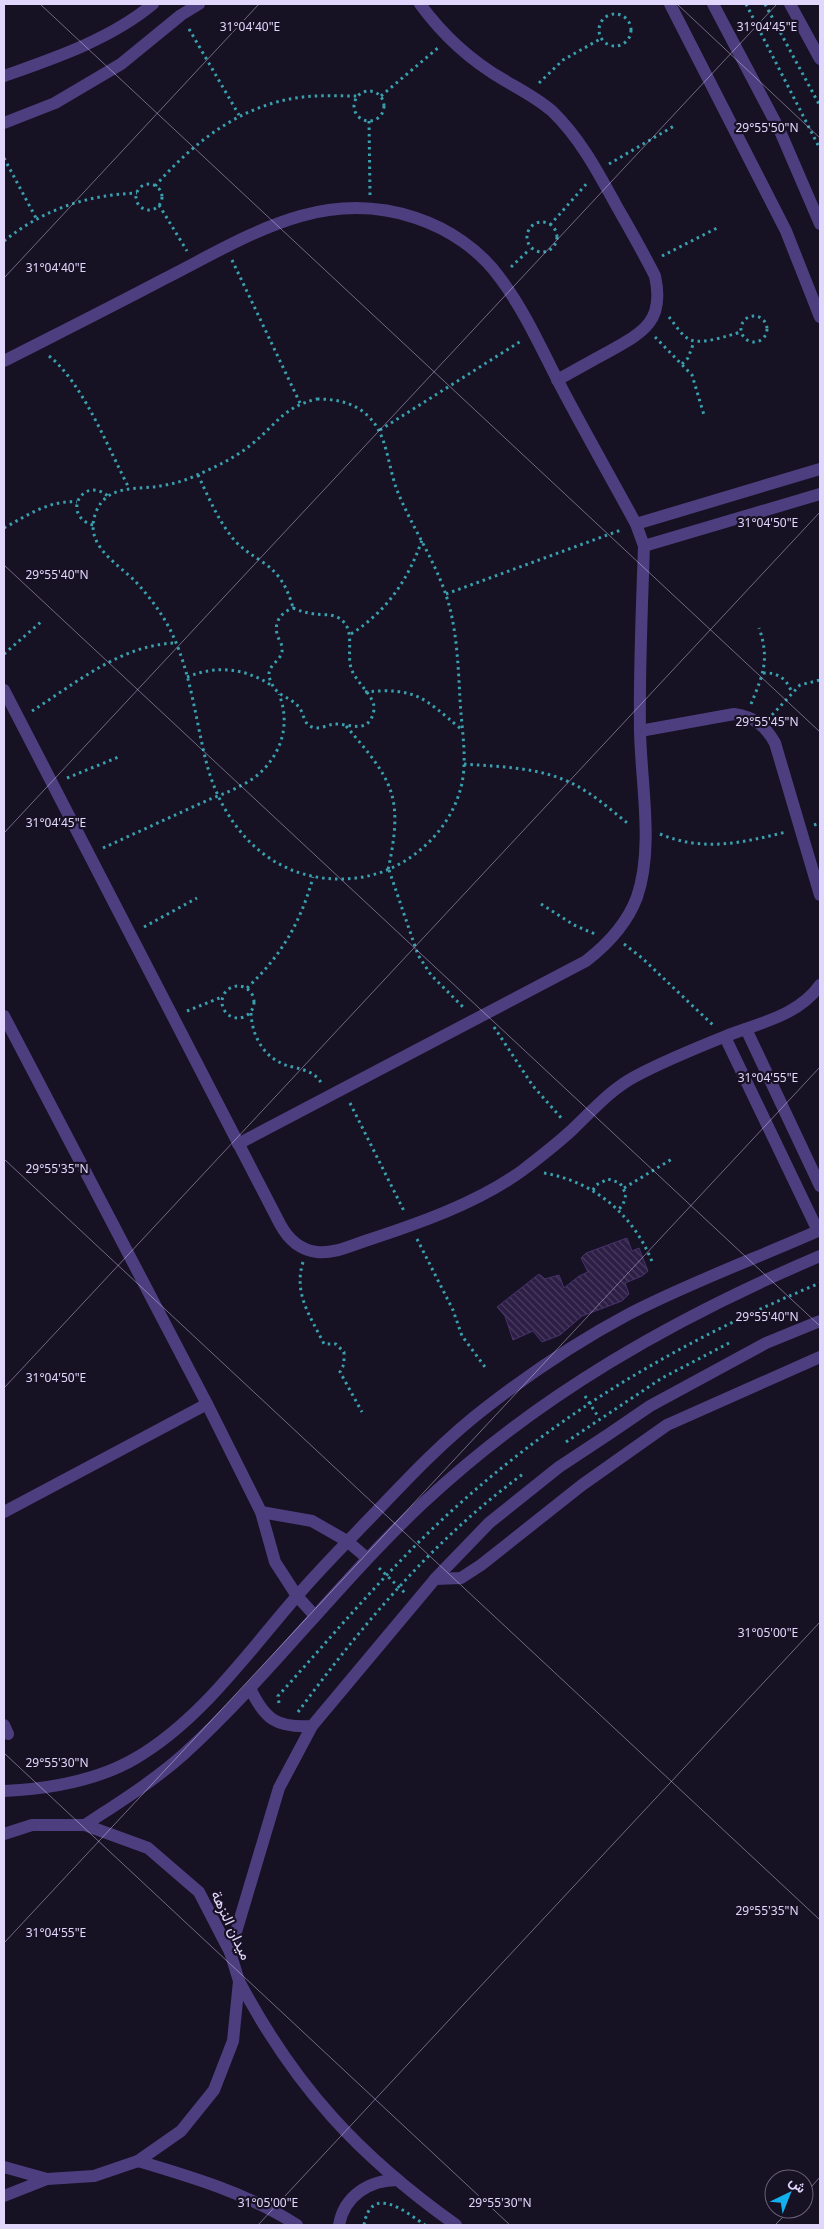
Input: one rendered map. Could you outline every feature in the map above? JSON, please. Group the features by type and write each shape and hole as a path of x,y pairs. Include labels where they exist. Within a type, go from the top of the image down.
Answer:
{"street":[{"path":"4,76 86,44 138,16 153,4"},
{"path":"4,123 55,103 121,64 181,15 199,4"},
{"path":"420,4 449,38 475,61 503,80 533,96 552,112 585,150 655,276 658,289 657,303 653,316 640,335 557,380"},
{"path":"670,4 786,231 820,317"},
{"path":"713,4 780,131 820,224"},
{"path":"790,4 820,56"},
{"path":"4,361 226,248 287,220 320,210 354,207 400,213 429,222 456,236 480,255 500,278 534,333 557,380 636,524 644,546 640,731 644,831 643,874 636,898 626,919 612,939 586,961 238,1144"},
{"path":"636,524 820,471"},
{"path":"644,546 820,494"},
{"path":"4,690 286,1235 296,1244 308,1250 318,1252 337,1250 411,1226 467,1202 520,1172 573,1129 607,1095 635,1076 793,1010 812,996 820,985"},
{"path":"640,731 734,714 746,716 762,725 775,743 820,895"},
{"path":"4,1016 261,1512 275,1562 297,1596 315,1616"},
{"path":"746,1029 820,1186"},
{"path":"4,1792 43,1789 94,1776 135,1759 165,1738 223,1684 297,1596 347,1541 424,1462 487,1407 556,1357 628,1314 705,1278 819,1231 725,1037"},
{"path":"85,1825 183,1756 250,1688 367,1558 423,1503 487,1448 577,1383 625,1352 699,1311 820,1256"},
{"path":"230,1952 279,1788 312,1726 435,1579 488,1523 559,1467 650,1406 766,1343 820,1321"},
{"path":"435,1579 461,1578 481,1565 582,1485 667,1425 820,1357"},
{"path":"4,1512 206,1404"},
{"path":"261,1512 312,1521 347,1541 367,1558"},
{"path":"250,1688 258,1706 280,1724 292,1727 312,1726"},
{"name":"ميدان النزهة","path":"4,1834 32,1826 85,1825 148,1848 199,1892 230,1952 239,1981 233,2041 214,2090 181,2132 138,2161 94,2176 47,2179 4,2167"},
{"path":"239,1981 282,2055 307,2089 365,2152 456,2225"},
{"path":"138,2161 218,2187 261,2206 297,2225"},
{"path":"4,2196 47,2179"},
{"path":"339,2225 343,2212 356,2193 376,2182 398,2180"}],"path":[{"path":"746,4 820,149"},
{"path":"765,4 820,106"},
{"path":"181,15 239,115"},
{"path":"617,15 623,16 630,25 630,36 622,45 611,46 602,38 600,27 606,18 617,15"},
{"path":"381,96 449,38"},
{"path":"533,96 532,92 563,60 602,38"},
{"path":"156,186 204,138 239,115 269,104 295,98 357,96 369,90 381,96 384,107 379,117 369,121 360,118 355,112 353,103 357,96"},
{"path":"369,121 370,208"},
{"path":"4,158 36,218"},
{"path":"4,241 36,218 55,209 95,197 137,193 145,185 156,186"},
{"path":"137,193 138,203 145,210 150,210 159,205 162,195 156,186"},
{"path":"159,205 195,264"},
{"path":"540,223 550,226 556,235 553,246 543,252 530,249 527,239 530,228 540,223"},
{"path":"648,263 719,227"},
{"path":"226,248 300,403"},
{"path":"500,278 530,249"},
{"path":"657,303 687,339 694,342 704,342 742,332"},
{"path":"754,315 764,320 767,326 765,337 755,342 744,338 742,332 744,321 754,315"},
{"path":"646,328 692,375 704,415"},
{"path":"380,430 534,333"},
{"path":"682,364 688,358 694,342"},
{"path":"33,346 59,365 76,386 129,488"},
{"path":"328,399 350,404 368,416 380,430 396,490 422,540 446,594 458,657 464,764 459,793 447,820 416,854 388,870 353,879 313,877 288,870 264,856 238,829 218,796 207,764 187,677 172,631 150,599 98,546 93,525 98,509 108,496 129,488 164,485 198,475 239,454 264,433 286,410 300,403 328,399"},
{"path":"198,475 216,514 229,533 252,556 262,561 278,576 285,585 293,608"},
{"path":"93,525 86,523 80,518 77,502 81,495 95,489 102,491 108,496"},
{"path":"4,528 46,505 77,502"},
{"path":"446,594 636,524"},
{"path":"351,634 374,618 393,598 417,555 422,540"},
{"path":"279,694 298,705 306,723 312,728 335,724 353,728 362,726 370,721 374,704 371,697 357,682 349,659 351,634 346,624 338,617 304,612 293,608"},
{"path":"89,855 218,796 261,772 274,756 283,736 285,726 283,704 269,676 270,668 282,652 282,646 277,634 278,621 281,615 293,608"},
{"path":"4,654 42,621"},
{"path":"746,716 764,673 765,650 759,628"},
{"path":"19,719 119,656 147,646 176,643"},
{"path":"187,677 198,672 224,669 249,673 272,685"},
{"path":"764,673 771,672 785,679 792,693"},
{"path":"762,725 800,685 820,680"},
{"path":"365,692 399,690 418,695 461,729"},
{"path":"344,725 376,761 393,797 396,810 395,830 388,870 421,961 431,975 480,1016 533,1086 573,1129"},
{"path":"52,784 121,756"},
{"path":"464,764 538,771 566,780 644,831 675,840 706,845 739,844 801,829"},
{"path":"247,988 273,962 290,938 300,919 313,877"},
{"path":"130,934 197,898"},
{"path":"541,904 574,925 623,944 642,958 725,1037"},
{"path":"247,988 233,986 226,990 222,997 222,1008 230,1017 240,1019 251,1013"},
{"path":"247,988 254,1001 251,1013 254,1034 265,1052 282,1064 312,1073 320,1079 325,1087 327,1097"},
{"path":"173,1017 222,997"},
{"path":"624,1188 672,1158"},
{"path":"520,1172 558,1176 593,1190 618,1210 642,1240 652,1264"},
{"path":"593,1190 596,1185 608,1179 620,1183 624,1188 626,1200 618,1210"},
{"path":"308,1250 299,1274 301,1296 324,1344 336,1344 344,1352 344,1364 340,1372 362,1412"},
{"path":"654,1362 717,1329 820,1283"},
{"path":"577,1383 609,1434"},
{"path":"367,1558 415,1603"},
{"path":"364,2225 369,2211 382,2203 389,2203 396,2205 425,2225"}],"building":[{"path":"627,1238 632,1251 639,1248 648,1271 642,1276 625,1283 629,1294 622,1301 582,1316 560,1335 542,1342 533,1331 513,1340 505,1316 497,1307 539,1274 545,1279 559,1275 564,1288 579,1276 588,1272 581,1258 586,1253"}]}
